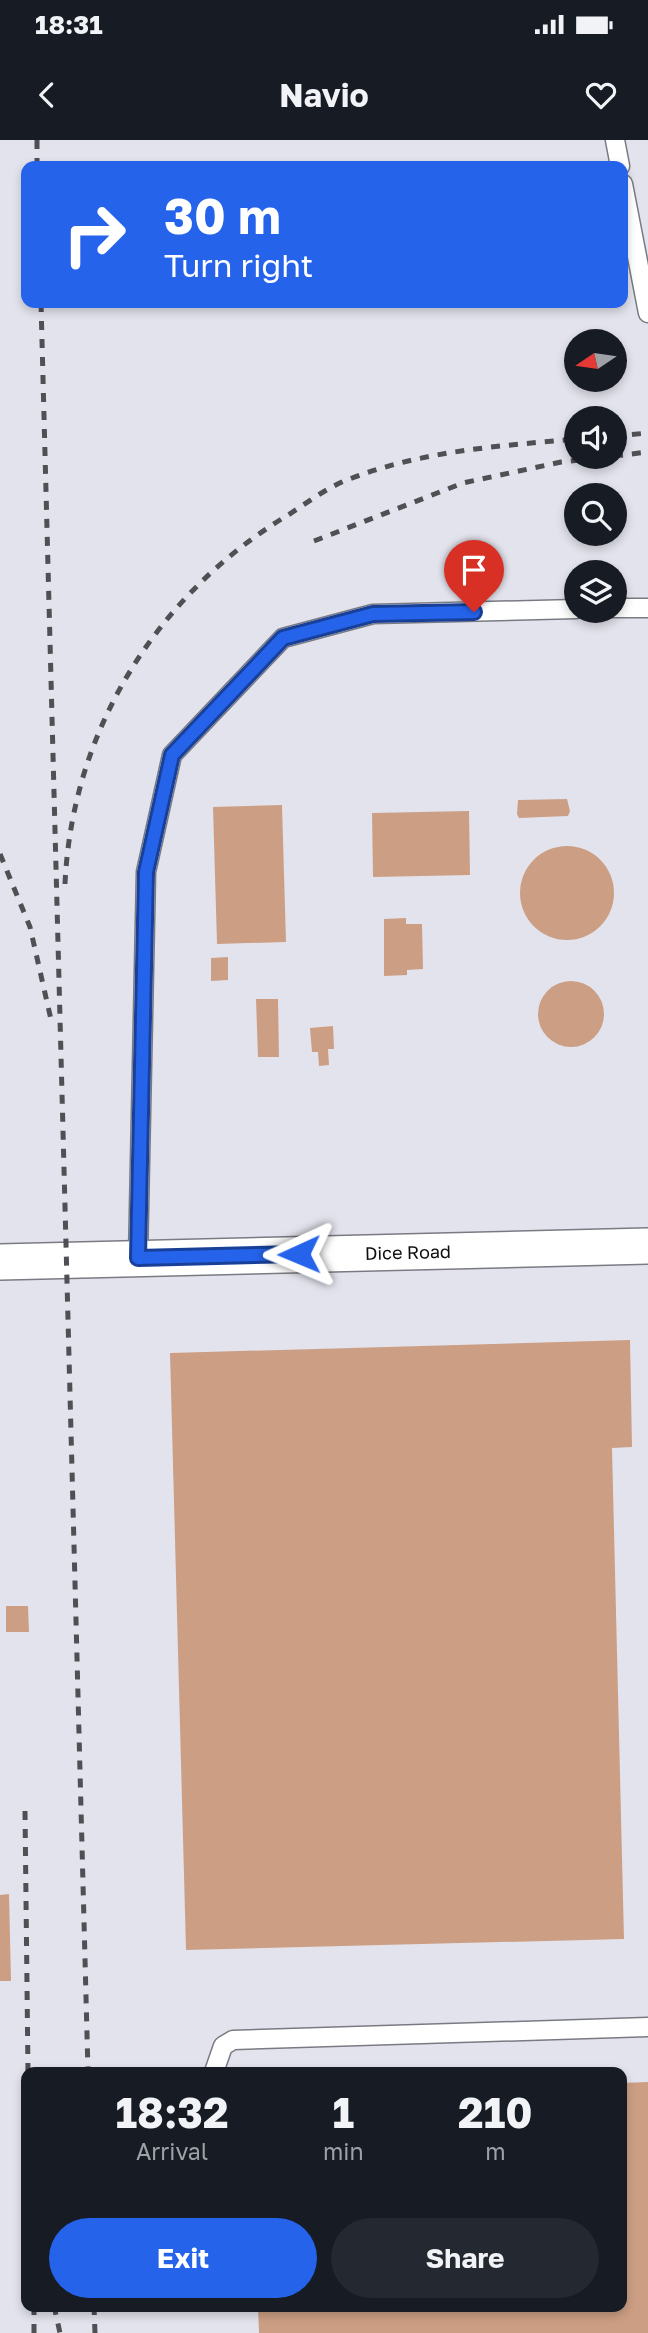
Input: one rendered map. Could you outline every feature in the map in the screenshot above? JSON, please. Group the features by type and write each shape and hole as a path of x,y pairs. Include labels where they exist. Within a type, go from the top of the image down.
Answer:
{"street":[{"name":"Dice Road","path":"0,1262 648,1246"}],"lane":[{"path":"615,140 619,161"},
{"path":"628,210 648,313"},
{"path":"627,608 648,608"},
{"path":"138,1258 146,872 172,755 283,638 373,614 564,609"},
{"path":"216,2067 223,2046 233,2040 648,2027"}],"building":[{"path":"567,799 570,811 568,816 519,818 517,814 518,800"},
{"path":"282,805 286,942 217,944 213,807"},
{"path":"469,811 470,875 373,877 372,813"},
{"path":"567,846 585,849 600,860 611,875 614,893 611,911 600,926 585,937 567,940 549,937 534,926 523,911 520,893 523,875 534,860 549,849"},
{"path":"406,918 406,924 422,924 423,969 407,970 407,975 384,976 384,919"},
{"path":"228,957 228,980 211,981 211,958"},
{"path":"571,981 584,984 594,991 601,1001 604,1014 601,1027 594,1037 584,1044 571,1047 558,1044 548,1037 541,1027 538,1014 541,1001 548,991 558,984"},
{"path":"256,999 278,999 279,1057 258,1057"},
{"path":"333,1026 334,1049 328,1049 329,1065 319,1066 318,1052 312,1052 310,1028"},
{"path":"630,1340 632,1447 612,1448 624,1939 186,1950 170,1353"},
{"path":"6,1606 28,1606 29,1632 6,1632"},
{"path":"9,1894 11,1981 0,1981 0,1895"},
{"path":"648,2082 648,2333 259,2333 258,2312 627,2312 627,2083"}],"railway":[{"path":"37,140 37,161"},
{"path":"41,308 88,2067"},
{"path":"627,435 648,433"},
{"path":"65,884 71,827 84,772 104,720 130,671 162,626 199,584 241,547 324,491 347,480 431,456 564,440"},
{"path":"627,454 648,452"},
{"path":"314,541 463,483 564,462"},
{"path":"0,854 30,927 52,1024"},
{"path":"25,1811 28,2067"},
{"path":"34,2312 34,2333"},
{"path":"55,2312 60,2333"},
{"path":"94,2312 95,2333"}],"route":[{"path":"299,1254 138,1258 146,872 172,755 283,638 373,614 474,612"}]}
